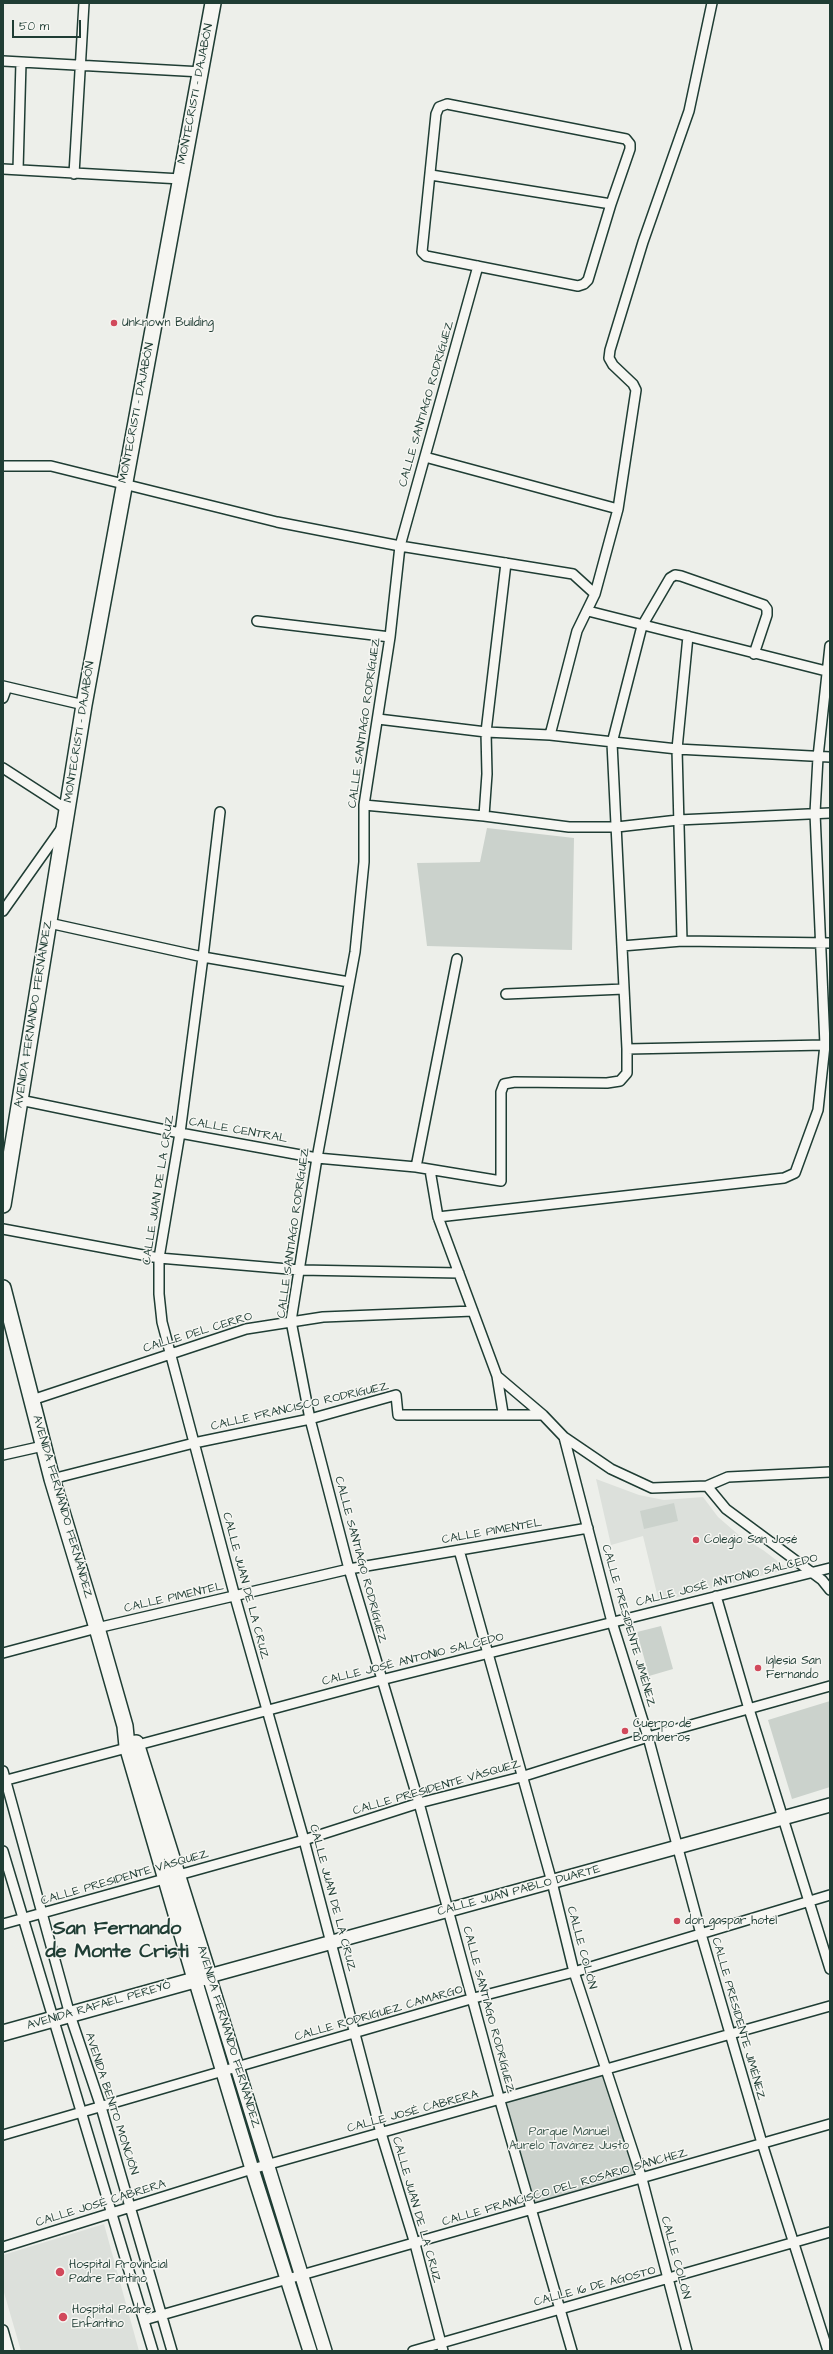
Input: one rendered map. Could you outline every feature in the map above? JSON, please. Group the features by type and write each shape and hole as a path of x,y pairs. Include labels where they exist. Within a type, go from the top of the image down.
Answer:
{"main road":[{"name":"MONTECRISTI - DAJABÓN","path":"67,817 84,705 123,485 202,72 213,3"},
{"name":"AVENIDA FERNANDO FERNÁNDEZ","path":"3,1205 67,817"},
{"name":"AVENIDA FERNANDO FERNÁNDEZ","path":"3,1288 52,1479 125,1726 202,1977 237,2068 325,2351"},
{"name":"CALLE JUAN PABLO DUARTE","path":"202,1977 332,1943 830,1805"},
{"name":"AVENIDA FERNANDO FERNÁNDEZ","path":"202,1977 223,2072 310,2351"},
{"name":"AVENIDA RAFAEL PEREYÓ","path":"3,2033 202,1977"}],"street":[{"path":"74,174 84,3"},
{"path":"550,735 577,631 588,611 594,594 618,509 636,390 633,384 609,358 610,350 642,242 689,111 712,3"},
{"path":"3,61 202,72"},
{"path":"18,170 21,62"},
{"path":"447,104 626,139 630,144 630,149 610,204 588,280 584,284 578,286 426,256 422,252 431,175 436,114 439,106 447,104"},
{"path":"3,169 181,179"},
{"path":"431,175 610,204"},
{"name":"CALLE SANTIAGO RODRÍGUEZ","path":"478,266 400,546 390,637 364,806 361,906 356,952 349,982 317,1158 291,1321 310,1419 350,1569 381,1680 419,1803 474,1998 500,2100 572,2351"},
{"path":"425,457 618,509"},
{"path":"3,466 51,466 277,522 400,546 573,574 594,594"},
{"path":"484,816 487,774 486,732 506,563"},
{"path":"754,654 768,615 767,609 764,605 681,576 675,575 670,578 642,626 612,743 627,1049 825,1045"},
{"path":"588,611 642,626 688,636 828,672"},
{"path":"257,621 390,637"},
{"path":"682,941 677,749 688,636"},
{"path":"438,1218 784,1178 795,1173 818,1110 825,1045 827,997 820,942 816,813 818,757 830,646"},
{"path":"3,698 5,687 84,705"},
{"path":"378,719 486,732 550,735 677,749 830,757"},
{"path":"3,768 67,817 3,911"},
{"path":"364,806 484,816 569,827 617,827 678,820 830,813"},
{"name":"CALLE JUAN DE LA CRUZ","path":"220,812 180,1133 159,1258 159,1294 162,1322 235,1597 332,1943 381,2133 415,2244 442,2347"},
{"path":"49,923 203,957 349,982"},
{"path":"622,946 682,941 830,943"},
{"path":"416,1167 457,959"},
{"path":"506,994 624,990"},
{"name":"CALLE CENTRAL","path":"20,1100 180,1133 317,1158 416,1167 501,1181 501,1092 504,1084 515,1082 620,1081 627,1073 627,1049"},
{"path":"430,1170 438,1218 497,1376 503,1413"},
{"path":"3,1229 159,1258 300,1270 459,1273"},
{"name":"CALLE DEL CERRO","path":"32,1400 246,1329 323,1317 473,1312"},
{"path":"497,1376 543,1414 564,1436 611,1470 652,1488 708,1486 728,1477 830,1472"},
{"name":"CALLE FRANCISCO RODRÍGUEZ","path":"52,1479 194,1442 310,1419 396,1395 398,1415 503,1413 543,1414"},
{"path":"515,1414 524,1399"},
{"name":"CALLE PRESIDENTE JIMÉNEZ","path":"564,1436 612,1622 648,1737 676,1847 701,1934 762,2143 828,2351"},
{"path":"3,1455 43,1446"},
{"path":"708,1486 726,1509 822,1580 830,1590"},
{"name":"CALLE PIMENTEL","path":"3,1653 97,1628 350,1569 588,1528"},
{"name":"CALLE COLÓN","path":"458,1550 521,1777 552,1882 574,1972 642,2179 687,2351"},
{"name":"CALLE JOSÉ ANTONIO SALCEDO","path":"5,1780 381,1680 830,1568"},
{"path":"716,1596 749,1709 830,1969"},
{"name":"CALLE PRESIDENTE VÁSQUEZ","path":"3,1924 172,1878 304,1840 419,1803 521,1777 648,1737 830,1686"},
{"name":"AVENIDA BENITO MONCIÓN","path":"3,1771 70,2015 101,2107 172,2351"},
{"path":"3,1851 153,2351"},
{"name":"CALLE RODRÍGUEZ CAMARGO","path":"3,2135 474,1998 574,1972 830,1895"},
{"name":"CALLE JOSÉ CABRERA","path":"3,2247 252,2169 830,2006"},
{"name":"CALLE FRANCISCO DEL ROSARIO SÁNCHEZ","path":"144,2320 532,2211 830,2124"},
{"name":"CALLE 16 DE AGOSTO","path":"413,2351 442,2347 559,2309 669,2280 830,2232"},
{"path":"3,2330 9,2351"}],"shaded area":[{"name":"Colegio San José","path":"596,1479 639,1495 664,1500 703,1497 718,1517 740,1536 763,1550 788,1569 659,1602 643,1536 611,1545"},
{"name":"Hospital Provincial Padre Fantino","path":"104,2224 139,2351 21,2351 3,2289 3,2255"}],"green space":[{"path":"487,828 574,838 572,950 427,946 417,863 480,862"},
{"path":"674,1503 678,1521 644,1529 640,1511"},
{"path":"661,1626 673,1669 649,1676 637,1632"},
{"path":"830,1701 830,1787 792,1799 768,1720"},
{"name":"Parque Manuel Aurelo Tavárez Justo","path":"605,2070 642,2179 532,2211 500,2101"}],"place":[{"name":"Unknown Building","path":"114,323"},
{"name":"Colegio San José","path":"696,1540"},
{"name":"Iglesia San Fernando","path":"758,1668"},
{"name":"Cuerpo de Bomberos","path":"625,1731"},
{"name":"don gaspar hotel","path":"677,1921"},
{"name":"Hospital Provincial Padre Fantino","path":"60,2272"},
{"name":"Hospital Padre Enfantino","path":"63,2317"}],"district":[{"name":"San Fernando de Monte Cristi","path":"117,1942"}]}
